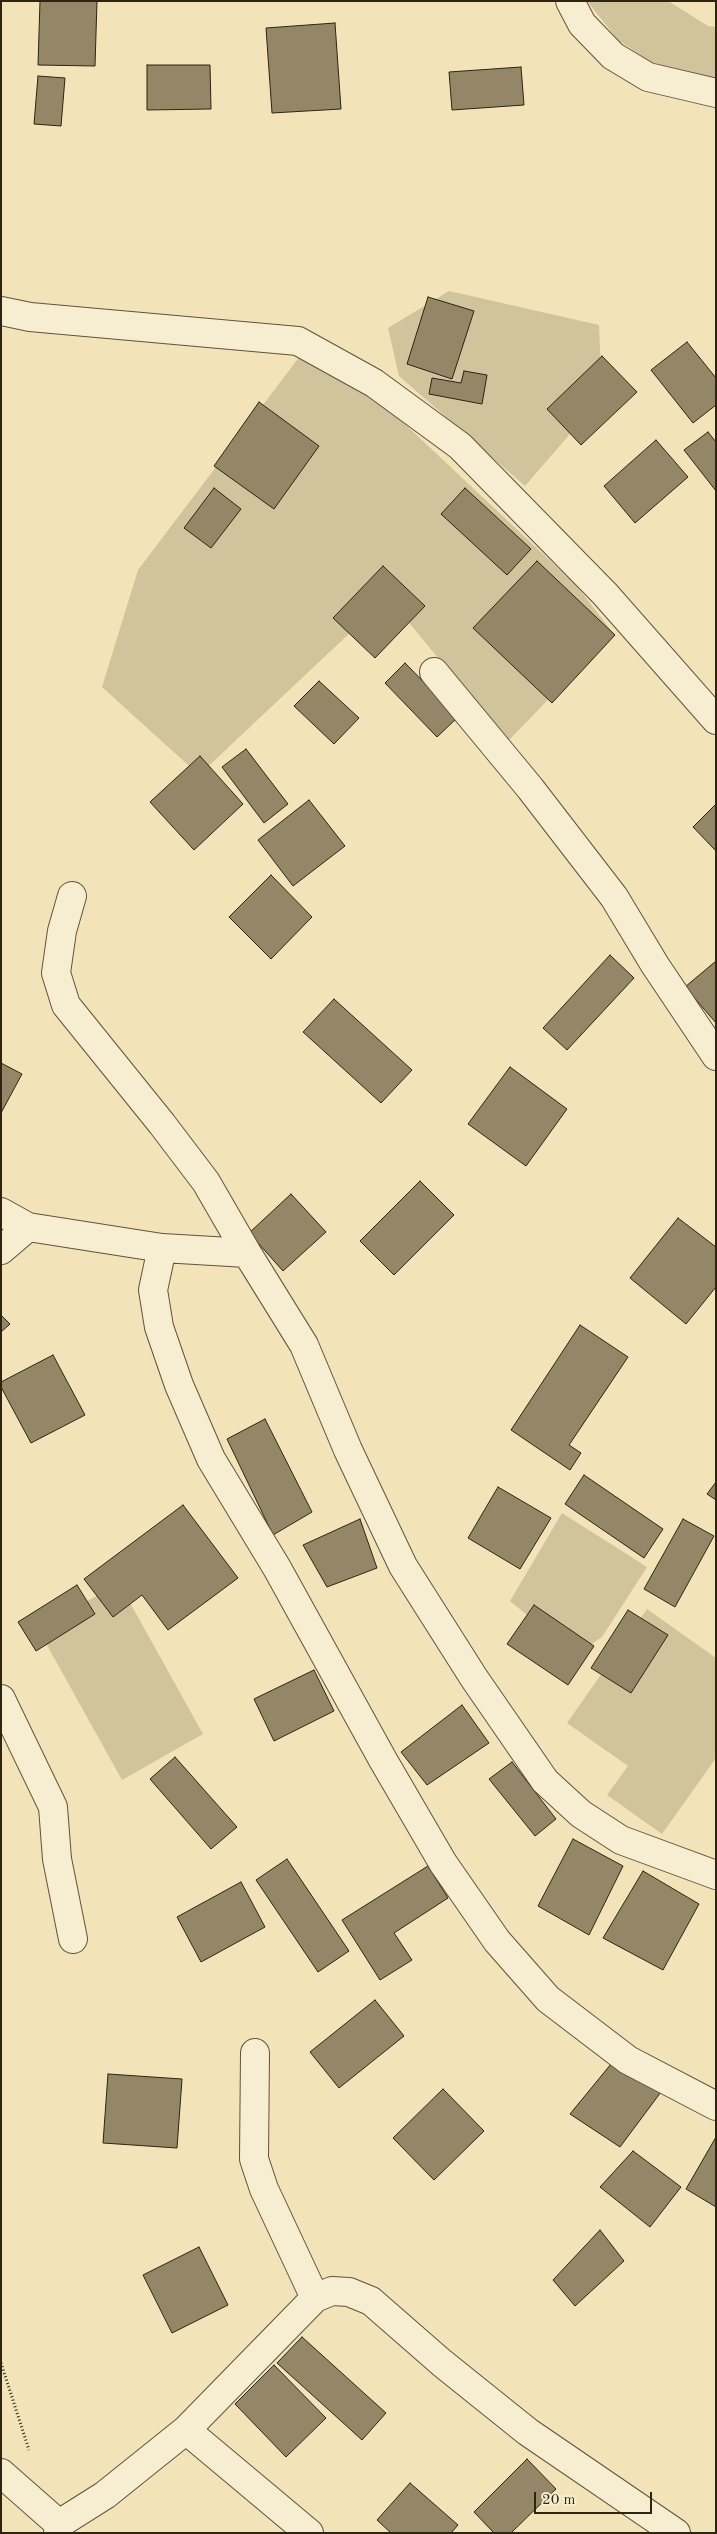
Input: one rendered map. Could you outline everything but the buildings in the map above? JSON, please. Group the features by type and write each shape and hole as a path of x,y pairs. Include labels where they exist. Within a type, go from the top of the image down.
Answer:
{"street":[{"path":"570,1 582,24 613,56 648,77 716,93"},
{"path":"1,311 30,317 298,341 374,383 460,446 605,594 716,720"},
{"path":"434,672 530,788 614,897 655,966 716,1056"},
{"path":"72,896 62,931 56,973 66,1005 206,1182 304,1345 348,1450 403,1566 474,1678 545,1781 581,1814 621,1840 716,1875"},
{"path":"1,1212 28,1227 162,1248 247,1253"},
{"path":"1,1250 28,1227"},
{"path":"162,1248 153,1290 159,1327 179,1385 211,1459 277,1568 383,1760 443,1863 497,1941 548,1999 628,2060 716,2106"},
{"path":"1,1699 53,1807 57,1859 73,1939"},
{"path":"255,2053 254,2159 264,2189 315,2298"},
{"path":"1,2473 59,2529 186,2430 315,2298 332,2291 349,2292 371,2301 442,2363 528,2432 676,2533"},
{"path":"186,2430 309,2533"}],"path":[{"path":"1,2363 31,2456"}],"shaded area":[{"path":"587,1 668,1 708,26 716,27 716,82 706,82 651,62 618,40"},
{"path":"449,291 599,325 602,397 525,486 399,376 388,328"},
{"path":"303,352 374,395 576,585 613,633 507,742 388,597 199,775 102,687 138,570"},
{"path":"562,1513 647,1567 602,1637 575,1655 510,1601"},
{"path":"119,1583 203,1734 122,1780 38,1629"},
{"path":"647,1609 716,1658 716,1758 662,1834 607,1795 628,1766 567,1723"}]}
